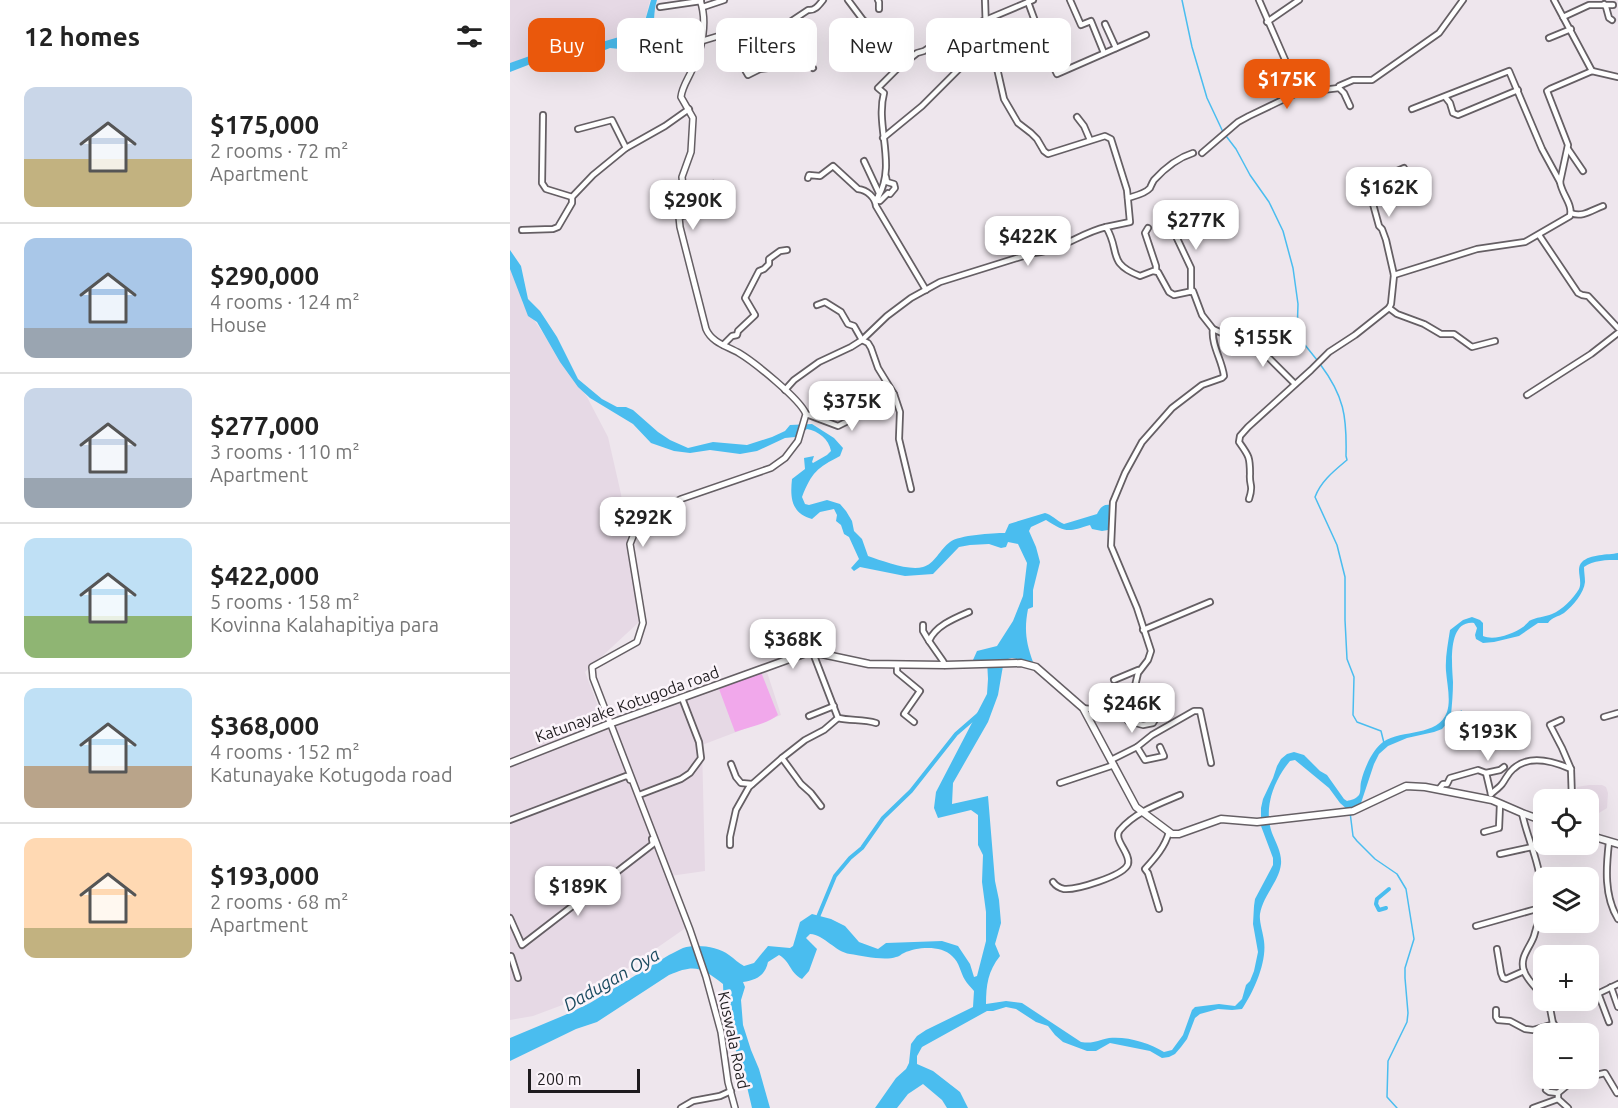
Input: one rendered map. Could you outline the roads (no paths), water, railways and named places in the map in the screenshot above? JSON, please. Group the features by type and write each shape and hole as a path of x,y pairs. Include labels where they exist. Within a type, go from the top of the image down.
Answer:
{"main road":[{"name":"Katunayake Kotugoda road","path":"510,763 609,724 806,653 869,664 1022,663 1036,667 1083,708 1136,807 1168,832"},
{"path":"1168,832 1179,834 1221,819 1257,822 1353,811 1406,786 1491,797 1500,804 1533,817"},
{"path":"1599,839 1618,844"}],"street":[{"path":"660,7 724,0"},
{"path":"796,18 817,7 823,0"},
{"path":"848,0 862,18"},
{"path":"878,0 879,9"},
{"path":"985,0 986,18"},
{"path":"1080,0 1072,2 1081,25 1091,21 1104,53"},
{"path":"1259,0 1298,93"},
{"path":"1267,22 1299,0"},
{"path":"1202,153 1238,122 1298,93 1339,88 1353,80 1372,80 1439,33 1463,0"},
{"path":"1554,0 1592,71"},
{"path":"993,18 1030,1 1035,18"},
{"path":"701,2 703,18"},
{"path":"1604,4 1612,20"},
{"path":"1563,17 1589,5 1613,5"},
{"path":"1105,24 1116,48"},
{"path":"1549,38 1571,29"},
{"path":"1071,68 1146,35"},
{"path":"877,199 884,187 886,154 881,129 881,105 885,93 878,88 898,68 926,50"},
{"path":"1394,275 1477,249 1520,244 1539,235 1570,216 1571,213 1560,182 1542,149 1509,71 1412,110"},
{"path":"1583,171 1568,148 1547,91 1592,71 1618,77"},
{"path":"690,72 681,92 681,97 693,118 691,152 682,177 684,195 679,217 708,335 740,354 785,390 804,408 806,414 838,426 894,394"},
{"path":"883,138 922,106 956,72"},
{"path":"785,390 794,380 819,362 862,340 887,316 911,298 940,282 1033,253 1044,252 1106,227 1130,222 1124,176 1111,139 1106,136 1048,154 1037,139 1018,123 1010,111 998,72"},
{"path":"1339,88 1350,106"},
{"path":"1446,98 1453,113 1458,115 1518,90"},
{"path":"522,230 558,227 572,203 572,197 593,175 626,148 665,126 689,109"},
{"path":"543,115 543,187 572,197"},
{"path":"1077,117 1090,140"},
{"path":"578,129 612,120 626,148"},
{"path":"1560,182 1568,148"},
{"path":"1128,198 1146,191 1173,162 1192,153"},
{"path":"864,162 876,187 876,206 926,290"},
{"path":"808,178 810,174 820,176 833,166 858,189 880,201 895,188 894,184 886,180 885,171"},
{"path":"1249,499 1253,488 1250,476 1251,466 1249,456 1239,442 1240,436 1329,352 1355,335 1391,304 1394,275 1383,229 1380,226 1370,193 1373,185 1380,179 1404,168"},
{"path":"683,202 713,184"},
{"path":"679,217 727,204"},
{"path":"1571,213 1577,216 1603,206"},
{"path":"1207,217 1174,232 1191,268 1191,291 1193,291 1202,315 1213,329 1269,358 1295,384"},
{"path":"1106,227 1118,262 1124,268 1140,276 1156,271"},
{"path":"1148,228 1145,233 1156,271 1169,292 1174,295 1191,291"},
{"path":"1539,235 1578,293 1588,296 1618,328"},
{"path":"723,345 732,336 737,335 738,331 755,315 745,298 759,271 769,264 769,259 780,251 787,250"},
{"path":"817,304 825,302 841,312 848,324 854,326 862,340 871,348 878,368 894,394 900,412 899,439 911,489"},
{"path":"1389,308 1441,334 1454,334 1472,347 1495,341"},
{"path":"1125,701 1130,697 1138,674 1148,660 1151,651 1137,608 1111,546 1113,502 1125,473 1142,442 1172,408 1202,385 1224,376 1214,344 1213,329"},
{"path":"1527,395 1591,354 1618,333"},
{"name":"Kuswala Road","path":"735,1108 725,1065 721,1032 706,977 639,795 609,724 593,678 592,667 637,642 643,623 630,544 639,521 681,499 771,468 785,458 798,441 806,414"},
{"path":"1143,630 1210,602"},
{"path":"929,641 940,627 969,612"},
{"path":"923,625 923,631 945,665"},
{"path":"813,653 838,718"},
{"path":"897,665 897,672 920,691 904,714 914,722"},
{"path":"1114,680 1141,669"},
{"path":"639,795 681,779 690,773 701,758 699,741 682,698"},
{"path":"1083,708 1090,710 1117,699 1125,701"},
{"path":"1125,701 1128,721 1143,725 1152,723 1158,715"},
{"path":"810,716 834,706"},
{"path":"1060,783 1113,762 1152,735 1194,711 1200,711 1211,763"},
{"path":"1604,717 1618,713"},
{"path":"838,718 876,723"},
{"path":"730,845 736,810 752,784 805,740 824,730 838,718"},
{"path":"1561,720 1550,725 1571,769 1572,789"},
{"path":"1137,747 1145,760 1164,756 1160,747"},
{"path":"782,758 821,806"},
{"path":"1491,797 1512,769 1526,761 1557,762 1571,769"},
{"path":"731,764 741,783 752,784"},
{"path":"1439,789 1443,784 1447,784 1450,778 1478,770 1486,773 1504,767"},
{"path":"1486,773 1491,797"},
{"path":"510,820 626,776 629,777 654,842 522,945 511,956 518,978"},
{"path":"1053,882 1057,887 1065,889 1078,888 1125,869 1128,859 1118,833 1141,812 1180,795"},
{"path":"1485,832 1499,828 1500,804"},
{"path":"1522,813 1538,867"},
{"path":"1159,909 1145,869 1159,853 1168,832"},
{"path":"1609,842 1606,880 1608,897 1618,919"},
{"path":"1500,854 1532,847"},
{"path":"1476,926 1533,910"},
{"path":"510,918 522,945"},
{"path":"1533,983 1524,971 1522,962 1535,933"},
{"path":"1497,949 1503,978 1506,979 1524,971"},
{"path":"1599,993 1618,984"},
{"path":"1611,987 1618,1006"},
{"path":"1599,996 1609,1022"},
{"path":"1496,1010 1498,1020 1510,1020 1525,1029 1533,1030"},
{"path":"1599,1074 1605,1073 1617,1093"},
{"path":"1530,1102 1534,1108 1558,1096 1564,1089"},
{"path":"1546,1090 1558,1096 1568,1108"},
{"path":"681,1108 693,1101 720,1096 730,1091"}],"water":[{"path":"651,0 657,0 654,18 646,18"},
{"path":"617,38 617,49 605,50 605,41"},
{"path":"528,57 528,65 510,72 510,63"},
{"path":"510,250 521,266 528,299 540,311 557,337 578,379 602,399 617,407 633,410 670,440 688,448 713,442 747,445 785,431 790,425 812,424 834,438 843,448 840,456 816,472 802,497 805,504 809,505 827,500 840,504 852,521 854,531 862,539 868,556 903,567 923,567 931,563 946,545 954,540 976,535 1005,533 1009,524 1045,513 1064,524 1097,514 1102,507 1110,505 1108,530 1092,529 1090,525 1067,530 1046,520 1031,527 1029,531 1040,562 1033,590 1033,607 1028,609 1026,623 1027,642 1033,662 1012,658 1004,660 998,695 988,722 953,783 952,804 988,796 1001,923 995,944 1000,956 989,978 986,1004 1006,1001 1022,1003 1081,1042 1123,1038 1145,1043 1164,1052 1172,1050 1183,1035 1195,1007 1219,1004 1235,1006 1242,999 1246,985 1254,971 1258,952 1253,924 1255,899 1273,865 1273,858 1261,826 1261,808 1281,759 1294,752 1304,755 1327,775 1344,799 1347,801 1355,798 1360,794 1366,766 1379,745 1400,735 1428,729 1442,720 1447,712 1449,697 1446,661 1450,630 1463,620 1472,617 1483,623 1483,636 1492,638 1509,634 1529,621 1552,614 1567,604 1579,589 1579,568 1585,559 1618,553 1618,560 1605,560 1584,567 1584,586 1571,607 1548,623 1538,623 1519,636 1483,643 1476,639 1477,628 1474,623 1465,624 1459,629 1453,645 1451,715 1454,718 1461,710 1467,716 1460,717 1458,721 1449,721 1442,729 1407,738 1388,746 1379,754 1374,764 1361,803 1348,810 1329,788 1295,760 1290,761 1279,777 1270,804 1270,824 1280,852 1281,864 1260,914 1264,938 1264,958 1255,985 1242,1009 1218,1009 1200,1014 1195,1018 1187,1039 1175,1054 1169,1057 1162,1058 1150,1051 1110,1043 1096,1051 1087,1051 1063,1042 1048,1026 1036,1022 1016,1009 1006,1007 987,1011 922,1047 917,1056 917,1064 933,1071 960,1092 968,1108 947,1108 942,1100 923,1084 908,1094 897,1108 875,1108 896,1078 906,1069 911,1044 917,1036 973,1007 974,991 963,977 955,959 942,950 922,948 903,953 898,957 873,958 845,953 820,937 810,934 806,938 817,949 809,971 802,979 779,955 768,962 765,971 759,977 743,982 745,987 741,1000 743,1025 770,1108 752,1108 744,1074 728,1028 724,1010 723,984 698,969 685,969 669,975 597,1022 576,1029 510,1061 510,1038 590,1003 681,949 694,946 713,948 724,952 744,966 754,963 768,946 790,948 793,946 800,922 812,914 845,926 859,942 878,949 886,943 942,941 958,946 970,964 974,977 977,976 986,941 986,912 982,882 983,855 978,845 978,815 971,810 938,818 934,808 936,792 987,694 987,660 973,660 977,651 997,646 1013,621 1023,596 1027,563 1018,544 1008,542 1006,547 1001,548 989,544 959,547 933,574 905,576 860,567 854,571 851,568 859,559 849,537 844,534 841,525 836,521 837,515 834,509 820,512 812,519 800,513 793,504 792,479 805,469 804,458 814,456 813,463 831,451 822,436 807,429 795,437 785,438 757,451 740,454 710,450 690,453 674,451 651,443 633,424 590,398 578,387 560,362 537,322 528,316 510,269"}],"waterway":[{"path":"1182,0 1192,47 1207,98 1223,132 1269,202 1283,231 1293,268 1298,304 1297,335 1317,360"},
{"path":"1320,364 1334,386 1342,407 1345,418 1347,460 1324,481 1315,497 1337,545 1345,577 1347,659 1354,677 1353,715 1357,722 1381,731 1384,743"},
{"path":"818,917 835,876 862,848 883,818 911,791 956,734 979,714"},
{"path":"1350,812 1353,836 1375,859 1397,874 1406,889 1414,939 1405,968 1407,1022 1388,1061 1387,1097 1397,1108"},
{"path":"1386,908 1379,910 1376,904 1377,899 1389,889"}],"water label":[{"name":"Dadugan Oya","path":"611,979"}]}
